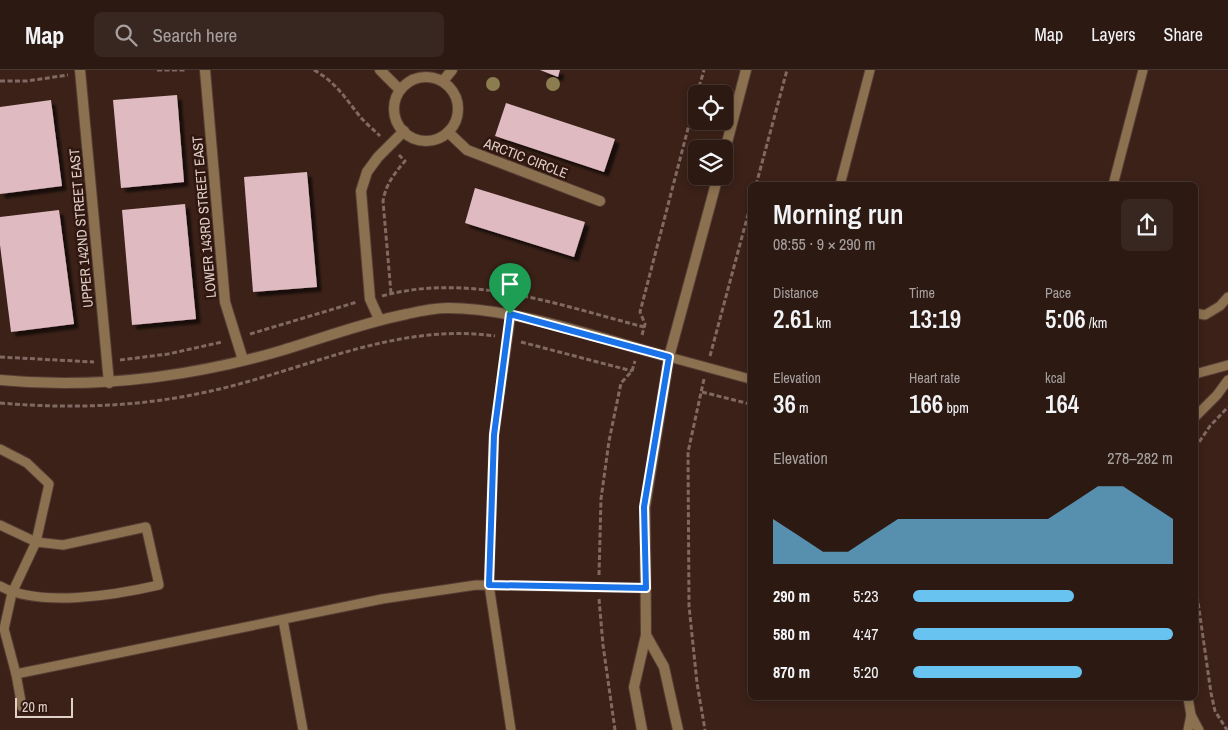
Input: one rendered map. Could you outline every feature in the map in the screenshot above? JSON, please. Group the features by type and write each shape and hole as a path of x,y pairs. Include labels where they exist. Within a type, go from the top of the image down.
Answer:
{"street":[{"name":"LOWER 143RD STREET EAST","path":"205,70 225,302 244,360"},
{"path":"380,70 400,90"},
{"path":"443,81 452,70"},
{"path":"728,140 746,70"},
{"name":"UPPER 142ND STREET EAST","path":"80,72 109,383"},
{"path":"428,76 443,81 450,87 458,105 458,115 448,132 442,136 426,140 410,136 396,119 394,111 394,104 400,90 406,84 420,77 428,76"},
{"path":"379,319 369,292 361,191 367,172 404,131"},
{"name":"ARCTIC CIRCLE","path":"448,132 467,150 600,202"},
{"path":"642,730 634,686 646,635 644,507 669,357 716,185"},
{"path":"0,380 42,384 109,383 186,374 244,360 379,319 447,308 510,314 669,357"},
{"path":"646,635 664,667 678,730"}],"lane":[{"path":"841,182 870,70"},
{"path":"1114,182 1143,70"},
{"path":"1198,314 1205,315 1220,306 1228,297"},
{"path":"510,314 494,435 489,585 511,730"},
{"path":"669,357 748,378"},
{"path":"1198,373 1228,364"},
{"path":"1198,414 1217,395 1228,380"},
{"path":"0,449 27,463 49,484 36,542 12,593 4,629 22,706"},
{"path":"0,525 36,542 63,545 146,527 159,585 57,599 12,593 0,586"},
{"path":"16,674 382,599 476,585 646,588"},
{"path":"283,620 303,730"},
{"path":"1188,700 1191,715 1199,730"},
{"path":"1188,730 1191,715"}],"path":[{"path":"157,70 185,70"},
{"path":"314,70 328,78 342,92 358,115 405,161 391,177 385,189 383,201 391,293"},
{"path":"700,85 704,70"},
{"path":"757,182 786,70"},
{"path":"0,81 27,80 80,72"},
{"path":"615,730 603,645 599,587 602,499 609,441 621,383 632,371 638,349 644,324 640,312 688,129"},
{"path":"705,730 697,683 689,606 688,452 707,367 748,214"},
{"path":"0,403 41,406 126,405 211,391 383,341 421,334 459,332 506,338 632,371"},
{"path":"702,392 748,404"},
{"path":"1198,444 1210,426 1228,407"},
{"path":"1198,602 1215,711 1228,730"}],"building":[{"path":"540,70 560,70 558,77"},
{"path":"177,95 184,182 121,188 113,100"},
{"path":"51,100 62,186 0,194 0,107"},
{"path":"506,103 615,139 604,172 495,136"},
{"path":"307,172 317,287 253,292 244,177"},
{"path":"475,188 585,222 574,257 465,223"},
{"path":"185,204 196,319 132,325 122,210"},
{"path":"59,210 74,324 11,332 0,245 0,217"}],"route":[{"path":"510,314 669,357 644,507 646,588 489,585 494,435 510,314"}]}
